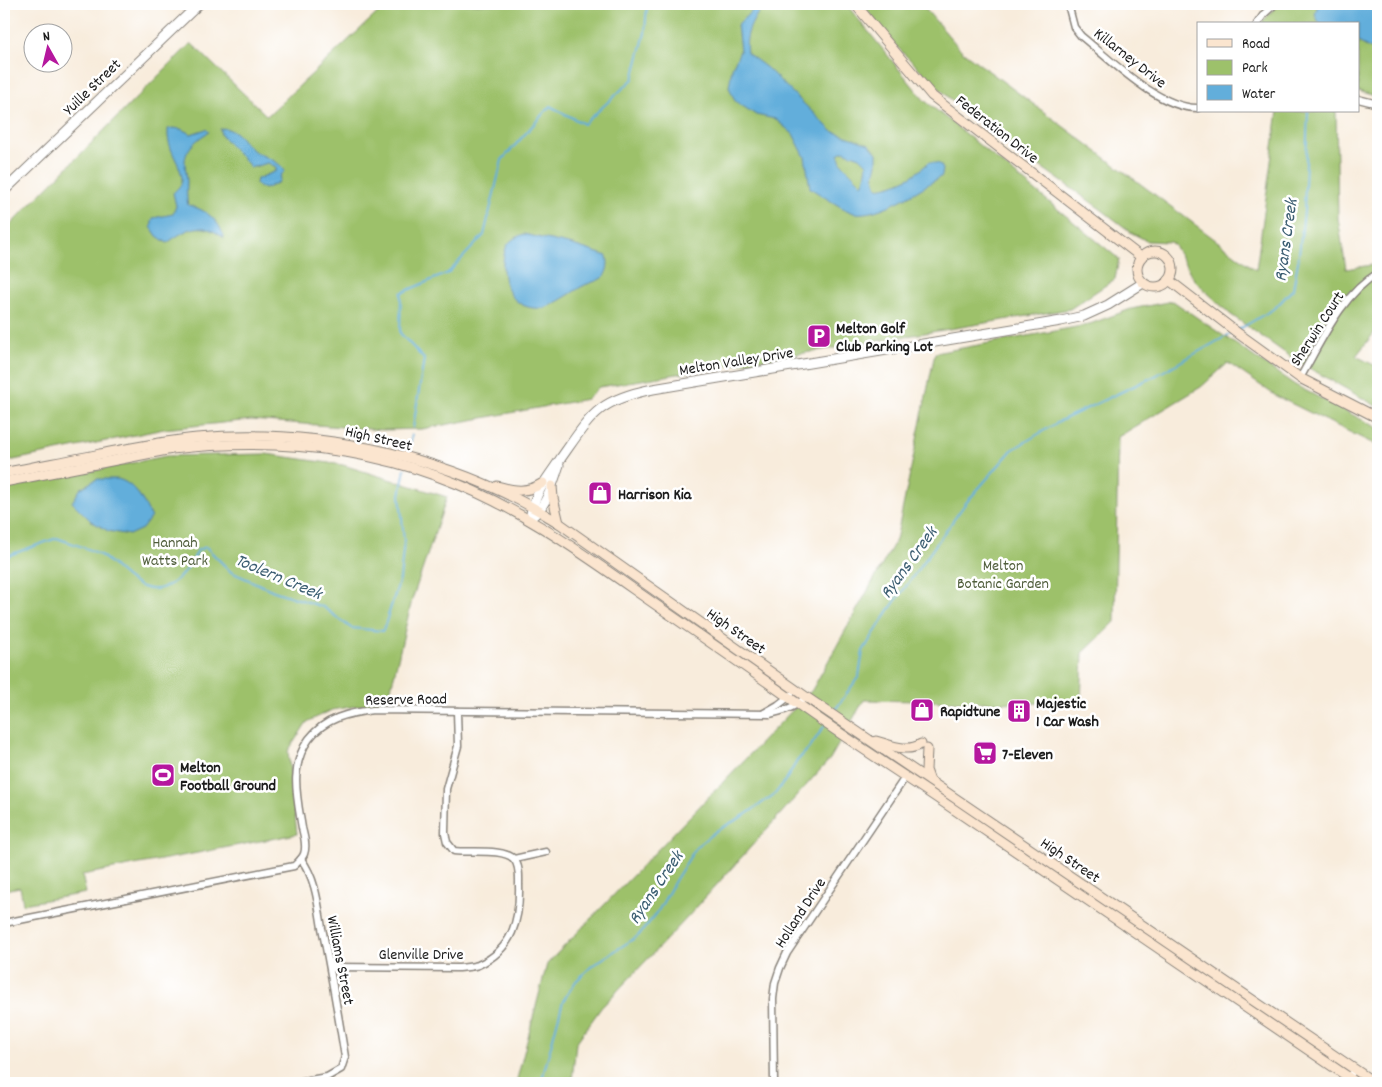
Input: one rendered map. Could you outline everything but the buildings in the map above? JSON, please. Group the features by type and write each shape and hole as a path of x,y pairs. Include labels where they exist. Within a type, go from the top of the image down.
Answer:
{"main road":[{"name":"Federation Drive","path":"855,4 932,96 1141,257"},
{"path":"1160,251 1171,260 1174,267 1173,274 1164,285 1157,287 1144,283 1139,278 1137,271 1141,257 1146,253 1160,251"},
{"path":"1169,280 1300,378 1378,418"},
{"name":"High Street","path":"4,474 154,444 215,437 273,436 352,445 412,464 461,476 535,509 559,523 869,740 909,772 1349,1077 1375,1083"},
{"name":"High Street","path":"4,482 141,454 198,446 267,444 303,446 394,458"},
{"name":"High Street","path":"412,464 489,498 530,519 570,544 798,705 909,772 930,781 1357,1083"},
{"path":"461,476 517,491 531,490 548,484 559,523"},
{"path":"869,740 906,749 924,746 926,770 930,781"}],"street":[{"name":"Yuille Street","path":"4,191 199,4"},
{"name":"Killarney Drive","path":"1068,4 1072,22 1081,36 1137,82 1170,103 1197,108"},
{"path":"1259,22 1264,14 1275,4"},
{"path":"1360,100 1378,104"},
{"name":"Sherwin Court","path":"1300,378 1347,302 1360,287 1378,274"},
{"name":"Melton Valley Drive","path":"530,519 561,460 585,422 599,410 617,399 634,393 1084,316 1144,283"},
{"path":"762,714 788,697 796,689"},
{"name":"Reserve Road","path":"301,859 305,843 295,775 299,758 314,733 340,716 373,710 770,714 798,705 806,697"},
{"path":"457,711 458,746 446,789 445,833 447,842 454,851 466,853 503,852 514,859 546,852"},
{"name":"Holland Drive","path":"774,1083 774,999 775,983 780,968 787,954 909,772"},
{"path":"4,923 282,869 294,866 301,859"},
{"name":"Williams Street","path":"292,1083 327,1077 341,1069 346,1057 313,882 308,868 301,859"},
{"name":"Glenville Drive","path":"330,967 459,968 477,966 495,955 506,943 515,924 519,907 519,868 514,859"}],"green space":[{"path":"387,4 846,4 924,100 1119,259 1115,279 1070,309 599,387 587,399 422,429 382,430 251,420 164,429 4,462 4,231 191,43 267,116"},
{"path":"862,4 921,4 962,51 1256,270 1278,112 1336,112 1338,218 1346,269 1378,264 1378,328 1356,356 1378,367 1378,407 1295,360 1230,314 1195,281 1174,245 1170,242 1147,241 1132,233 993,133 947,96 893,43"},
{"path":"1279,4 1378,4 1378,97 1360,92 1360,22 1262,22"},
{"name":"Melton Botanic Garden","path":"1173,301 1295,385 1378,428 1378,446 1276,396 1228,363 1201,387 1118,437 1115,622 1083,653 1081,704 864,700 830,759 685,920 601,1008 576,1043 572,1081 631,1081 631,1083 516,1083 547,964 812,690 896,540 935,353 1087,325 1131,309"},
{"name":"Hannah Watts Park","path":"266,454 343,465 447,497 412,600 388,701 332,710 307,722 288,751 297,834 82,875 86,893 23,904 20,887 4,890 4,489 166,456"}],"water":[{"path":"1318,4 1378,4 1378,51 1360,43 1360,22 1319,22 1315,15"},
{"path":"763,5 748,33 747,53 767,68 832,131 869,144 877,153 874,177 877,188 905,180 929,162 940,164 943,169 942,176 900,201 876,211 864,213 850,212 810,188 805,157 793,134 775,119 756,115 735,101 729,87 732,68 740,51 737,25 757,6","holes":["843,151 860,157 867,164 862,184 842,164 838,154"]},
{"path":"168,129 181,129 191,134 206,129 209,132 193,144 187,153 185,164 187,202 188,205 200,209 211,216 219,226 224,238 208,229 195,228 182,233 167,243 157,236 151,227 153,218 173,214 176,206 173,193 182,182 180,168 169,144"},
{"path":"220,129 233,131 257,153 275,161 282,167 285,171 281,175 279,182 265,189 259,187 256,184 257,179 276,171 276,167 268,163 250,168 221,135"},
{"path":"524,234 573,245 607,256 607,271 600,279 583,286 544,308 525,306 513,298 509,292 503,270 506,247 511,241"},
{"path":"97,479 117,479 129,484 134,489 151,517 142,529 129,535 108,531 91,521 72,502 81,488"}],"waterway":[{"name":"Toolern Creek","path":"413,428 424,359 400,333 401,293 448,273 484,235 502,160 550,106 584,124 633,79 645,33 647,4"},
{"name":"Ryans Creek","path":"1238,330 1275,308 1293,289 1304,212 1308,112"},
{"name":"Ryans Creek","path":"833,713 859,676 863,651 889,610 965,504 1012,450 1060,421 1155,376 1232,333"},
{"name":"Toolern Creek","path":"408,455 412,435"},
{"name":"Toolern Creek","path":"4,557 57,538 97,553 133,582 154,589 163,588 180,577 198,550 206,547 231,572 274,591 323,607 351,628 383,631 400,579 404,541 400,495 405,469"},
{"name":"Ryans Creek","path":"541,1083 563,1001 576,981 593,965 638,936 657,913 697,846 716,831 745,815 775,794 797,761 810,747 825,725"}],"place":[{"name":"Melton Golf Club Parking Lot","path":"819,336"},
{"name":"Harrison Kia","path":"600,493"},
{"name":"Rapidtune","path":"922,710"},
{"name":"Majestic 1 Car Wash","path":"1019,711"},
{"name":"7-Eleven","path":"985,753"},
{"name":"Melton Football Ground","path":"163,775"}]}
